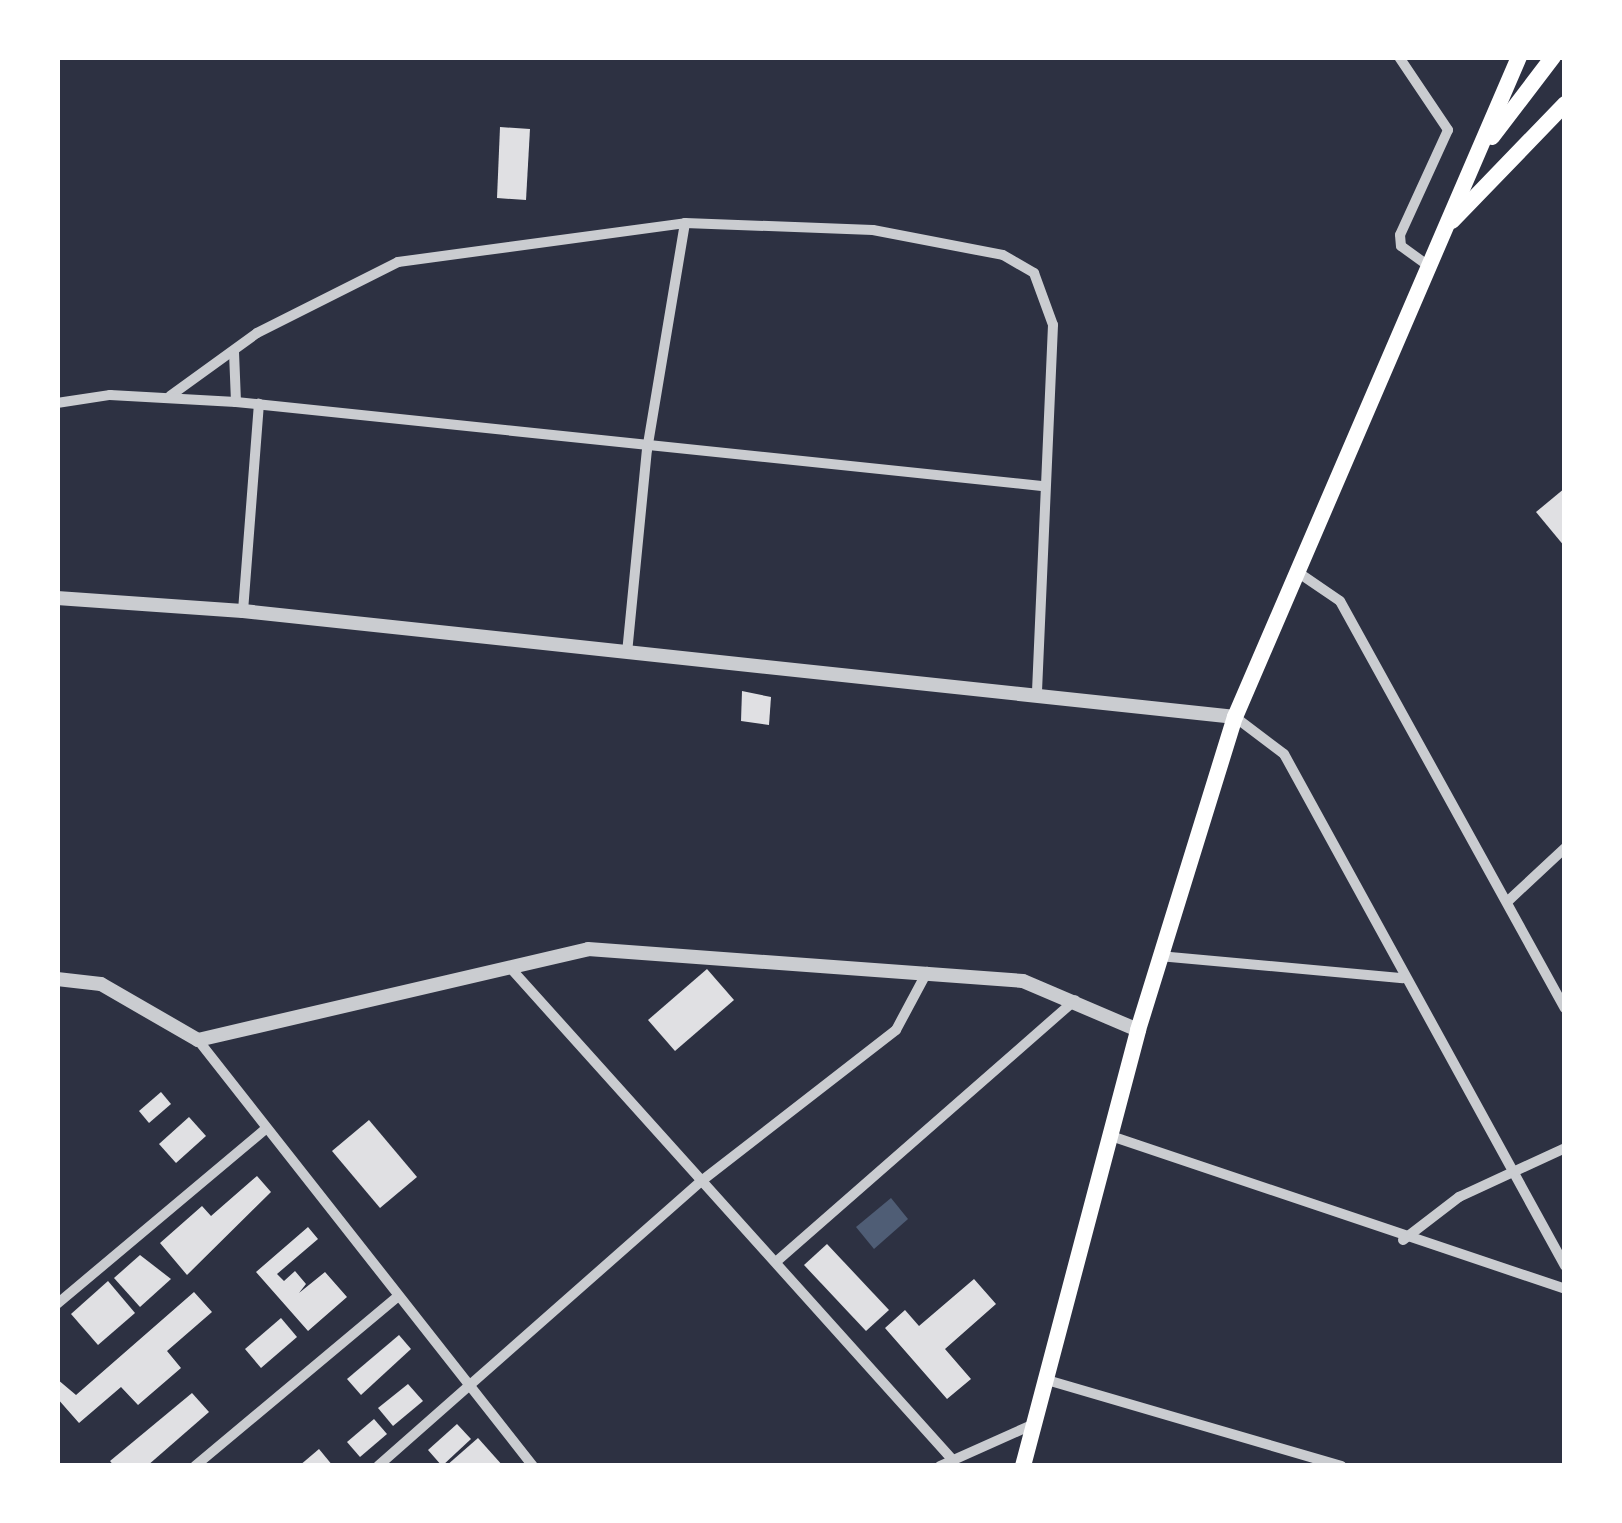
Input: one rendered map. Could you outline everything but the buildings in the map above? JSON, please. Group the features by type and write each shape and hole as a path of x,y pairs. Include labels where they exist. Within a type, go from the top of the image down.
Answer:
{"main road":[{"path":"1023,1466 1138,1030 1234,717 1293,570 1519,57"},
{"path":"1476,157 1553,57"},
{"path":"1443,230 1565,104"}],"street":[{"path":"1399,57 1448,130 1400,235 1401,246 1427,266"},
{"path":"627,653 647,450 685,223"},
{"path":"170,396 234,352 398,262 685,223 873,230 1003,255 1034,272 1052,326 1037,697"},
{"path":"234,352 236,402"},
{"path":"57,403 170,396 647,450 1042,486"},
{"path":"243,611 259,404"},
{"path":"1293,570 1340,601 1565,1008"},
{"path":"57,598 243,611 1234,717 1284,754 1403,978 1518,1170 1565,1266"},
{"path":"1507,902 1565,848"},
{"path":"198,1040 514,972 588,949 928,969 1023,981 1138,1030"},
{"path":"1159,956 1403,978"},
{"path":"378,1466 704,1179 896,1030 928,969"},
{"path":"514,972 777,1261 945,1462 1034,1424"},
{"path":"57,979 101,984 198,1040 395,1299 533,1466"},
{"path":"777,1261 1075,1000"},
{"path":"57,1304 264,1130"},
{"path":"1111,1136 1403,1240 1565,1289"},
{"path":"1403,1240 1459,1197 1565,1148"},
{"path":"195,1466 395,1299"},
{"path":"1048,1380 1342,1466"}],"water":[{"path":"891,1198 908,1219 874,1249 856,1227"}]}
